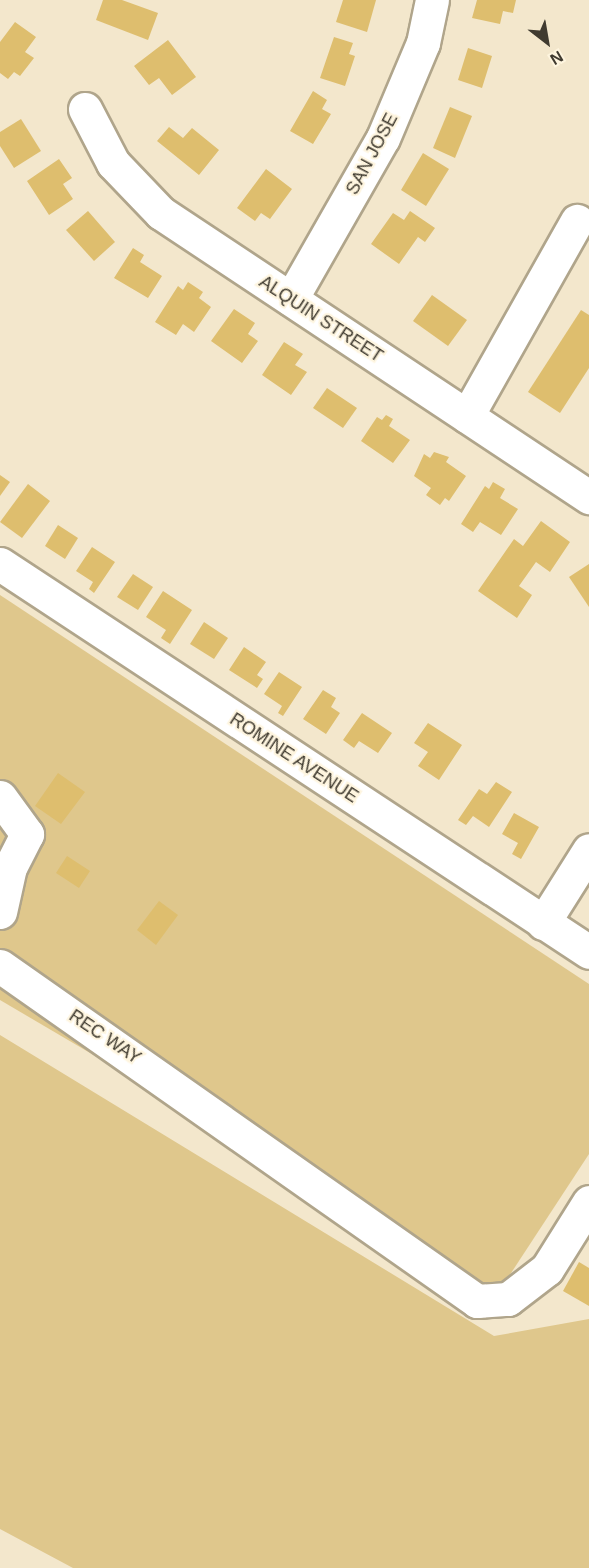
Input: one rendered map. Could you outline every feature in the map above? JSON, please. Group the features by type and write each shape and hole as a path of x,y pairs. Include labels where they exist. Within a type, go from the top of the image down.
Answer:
{"street":[{"name":"SAN JOSE","path":"291,299 383,138 423,43 432,0"},
{"name":"ALQUIN STREET","path":"85,109 113,163 135,189 161,213 468,416 585,486"},
{"path":"468,416 577,221"},
{"name":"ROMINE AVENUE","path":"0,564 589,952"},
{"path":"0,797 27,834 10,867 0,912"},
{"path":"543,923 589,850"},
{"name":"REC WAY","path":"0,966 477,1301 508,1299 547,1269 589,1202"}],"shaded area":[{"path":"0,595 589,984 589,1154 498,1293 0,1000"},
{"path":"0,1035 494,1336 589,1319 589,1568 73,1568 0,1529"}],"building":[{"path":"103,0 122,0 158,13 148,40 96,20"},
{"path":"343,0 376,0 367,32 336,22"},
{"path":"477,0 516,0 513,13 503,11 500,24 472,18"},
{"path":"15,22 36,37 25,52 34,58 20,76 14,72 8,79 0,73 0,42"},
{"path":"334,37 353,43 349,54 355,56 345,86 320,78"},
{"path":"168,40 196,77 172,95 159,78 149,85 134,66"},
{"path":"468,48 492,56 482,88 458,80"},
{"path":"313,91 327,100 322,109 331,114 313,144 290,131"},
{"path":"450,107 472,116 455,158 433,148"},
{"path":"21,119 41,151 14,168 0,146 0,132"},
{"path":"169,127 183,138 192,128 219,150 199,175 157,141"},
{"path":"423,153 449,169 426,206 401,190"},
{"path":"59,159 72,178 63,184 73,199 49,215 27,181"},
{"path":"266,169 292,189 270,219 261,213 255,221 237,208"},
{"path":"88,211 115,242 94,261 66,230"},
{"path":"410,211 435,228 425,242 418,237 399,264 371,244 393,213 404,220"},
{"path":"133,248 144,255 140,262 162,276 148,298 114,278"},
{"path":"188,282 203,292 199,298 211,307 194,332 183,324 176,335 155,322 178,286 183,290"},
{"path":"432,295 467,320 448,346 413,321"},
{"path":"234,309 255,323 248,334 258,341 242,363 211,341"},
{"path":"581,310 589,315 589,368 560,413 528,392"},
{"path":"284,342 303,354 295,365 307,372 291,395 262,375"},
{"path":"327,388 357,408 343,428 313,408"},
{"path":"386,415 393,419 389,426 410,440 393,463 361,441 377,417 382,420"},
{"path":"434,452 449,457 446,462 466,476 449,501 445,498 440,505 426,495 431,488 414,476 424,454 430,458"},
{"path":"0,475 10,482 0,496"},
{"path":"493,482 505,489 500,498 518,509 501,535 480,522 473,532 461,524 485,486 489,489"},
{"path":"28,484 50,501 22,538 0,522"},
{"path":"541,521 570,542 550,572 536,562 519,586 532,595 517,618 478,591 514,539 523,546"},
{"path":"58,525 78,538 65,559 45,546"},
{"path":"92,547 115,562 94,593 89,589 93,582 76,571"},
{"path":"589,564 589,607 569,577"},
{"path":"133,574 153,587 138,610 117,597"},
{"path":"163,591 192,610 170,644 161,638 166,630 146,617"},
{"path":"204,622 228,638 214,659 190,644"},
{"path":"244,647 266,662 257,675 263,679 257,688 229,670"},
{"path":"279,672 302,687 283,716 278,713 282,706 264,694"},
{"path":"323,690 336,698 331,707 340,713 326,734 303,719"},
{"path":"362,713 392,733 378,753 359,741 354,748 343,740"},
{"path":"428,723 462,745 439,780 418,766 428,752 414,743"},
{"path":"58,773 85,792 61,824 35,806"},
{"path":"496,782 512,792 489,827 473,816 466,825 458,820 479,789 487,794"},
{"path":"514,813 539,827 521,859 512,854 518,843 502,834"},
{"path":"67,856 90,871 79,888 56,873"},
{"path":"159,901 178,915 156,945 137,930"},
{"path":"579,1262 589,1268 589,1306 563,1291"}]}
